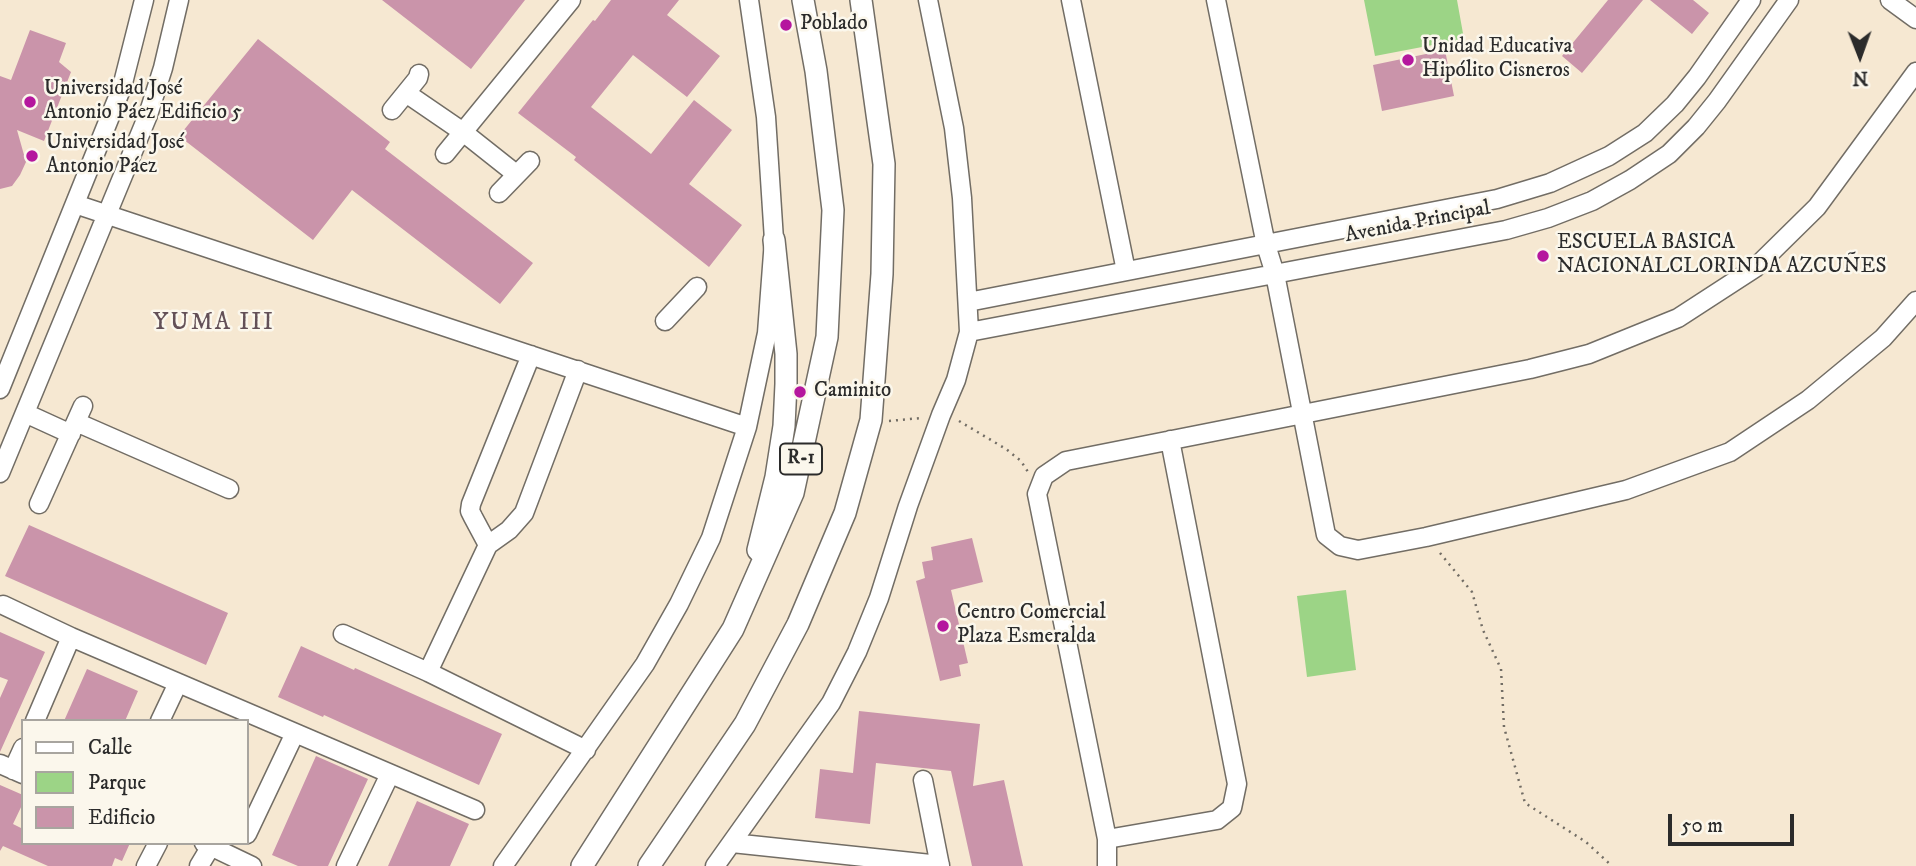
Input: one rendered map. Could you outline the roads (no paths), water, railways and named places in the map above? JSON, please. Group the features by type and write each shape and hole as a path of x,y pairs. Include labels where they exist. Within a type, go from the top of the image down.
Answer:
{"main road":[{"name":"R-1","path":"582,866 733,629 793,494 827,337 833,210 816,71 803,0"},
{"path":"649,866 745,724 798,624 845,513 871,420 882,274 884,164 861,0"},
{"path":"740,613 776,477 784,426 786,354 774,240"}],"street":[{"path":"0,389 122,88 144,0"},
{"path":"0,473 148,115 163,68 179,0"},
{"path":"445,154 571,0"},
{"path":"503,866 645,664 679,604 711,538 747,427 767,333 774,240 766,117 749,0"},
{"path":"715,866 831,703 857,652 879,598 908,506 956,380 969,332 962,198 954,128 928,0"},
{"path":"1071,0 1126,271"},
{"path":"1216,0 1266,245 1275,274 1326,535 1340,546 1358,550 1426,537 1626,489 1730,452 1808,400 1883,338 1916,301"},
{"name":"Avenida Principal","path":"968,302 1497,200 1550,183 1609,156 1645,133 1675,104 1697,77 1751,0"},
{"name":"Avenida Principal","path":"969,332 1506,230 1592,201 1669,154 1696,127 1717,102 1789,0"},
{"path":"1890,0 1916,19"},
{"path":"1107,866 1107,839 1037,494 1044,476 1066,461 1589,355 1678,318 1755,268 1817,207 1916,72"},
{"path":"392,110 419,74"},
{"path":"406,93 463,132 516,174"},
{"path":"499,193 530,162"},
{"path":"75,204 747,427"},
{"path":"665,321 697,287"},
{"path":"488,545 473,517 471,504 531,355"},
{"path":"428,672 488,545 509,530 524,513 578,370"},
{"path":"25,413 77,421 229,489"},
{"path":"39,504 77,421"},
{"path":"1107,839 1217,820 1232,808 1237,784 1170,440"},
{"path":"4,605 71,637 475,810"},
{"path":"343,634 428,672 586,750"},
{"path":"36,719 71,637"},
{"path":"161,719 178,682"},
{"path":"248,832 295,733"},
{"path":"12,769 21,752"},
{"path":"346,866 390,774"},
{"path":"732,843 940,866 923,780"},
{"path":"146,866 157,845"},
{"path":"199,866 207,845 239,851 252,866"}],"place":[{"name":"Poblado","path":"786,25"},
{"name":"Unidad Educativa Hipólito Cisneros","path":"1408,60"},
{"name":"Universidad José Antonio Páez Edificio 5","path":"30,102"},
{"name":"Universidad José Antonio Páez","path":"32,156"},
{"name":"ESCUELA BASICA NACIONALCLORINDA AZCUÑES","path":"1543,256"},
{"name":"Caminito","path":"800,392"},
{"name":"Centro Comercial Plaza Esmeralda","path":"943,626"}],"district":[{"name":"YUMA III","path":"214,324"}]}
